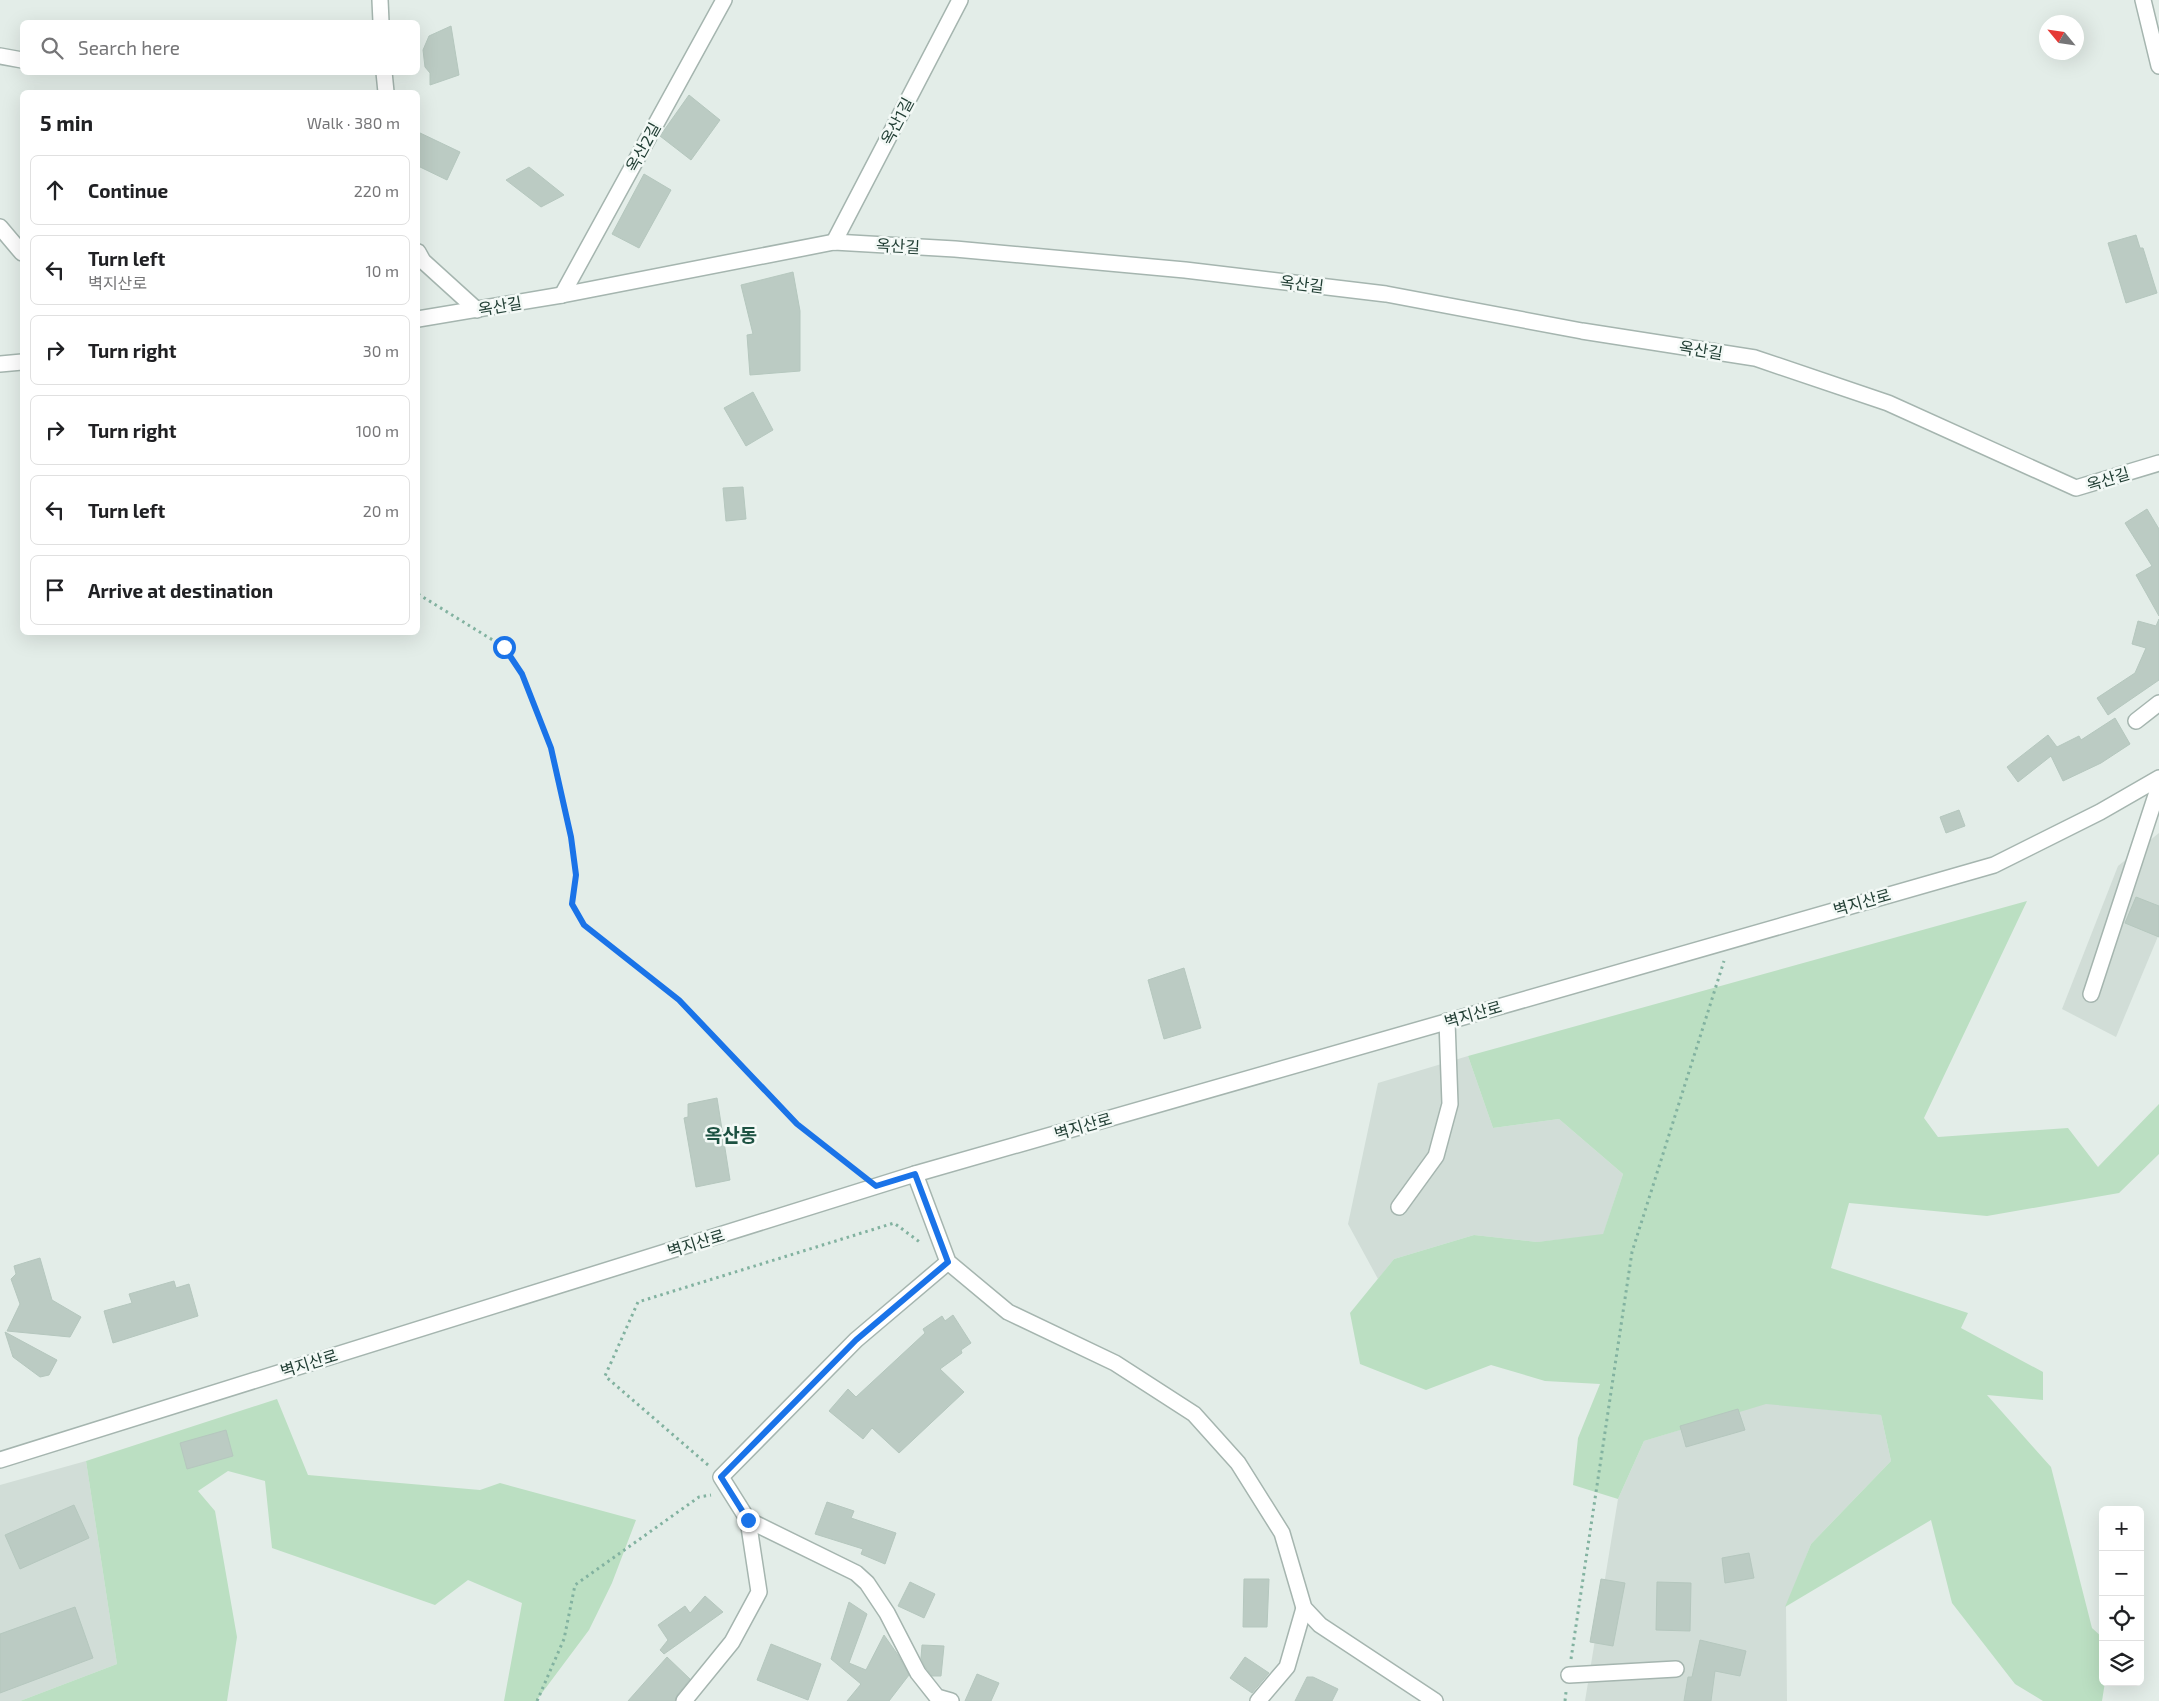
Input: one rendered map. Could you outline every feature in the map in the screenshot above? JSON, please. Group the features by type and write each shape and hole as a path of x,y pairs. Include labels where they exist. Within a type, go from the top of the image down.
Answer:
{"street":[{"name":"옥산2길","path":"562,295 724,0"},
{"name":"옥산1길","path":"834,242 960,0"},
{"path":"2142,0 2159,66"},
{"path":"378,1 380,20"},
{"path":"0,56 20,60"},
{"path":"384,75 386,90"},
{"path":"0,227 20,251"},
{"name":"옥산길","path":"420,319 562,295 834,242 955,249 1185,270 1386,294 1582,331 1755,358 1888,404 2076,488 2159,463"},
{"path":"420,255 424,261 477,310"},
{"path":"0,364 20,362"},
{"path":"2136,721 2159,704"},
{"name":"벽지산로","path":"0,1460 915,1174 1994,865 2100,812 2159,778"},
{"path":"2091,994 2159,786"},
{"path":"1399,1207 1436,1156 1450,1104 1447,1021"},
{"path":"915,1174 948,1262 1008,1312 1115,1363 1194,1414 1238,1463 1282,1532 1304,1608 1320,1625 1435,1701"},
{"path":"684,1701 732,1642 759,1592 748,1520 721,1477 856,1340 948,1262"},
{"path":"748,1520 856,1573 867,1583 887,1613 918,1673 937,1697 951,1701"},
{"path":"1258,1701 1287,1667 1304,1608"},
{"path":"1568,1675 1676,1669"}],"path":[{"path":"420,595 504,647 522,674 551,748 571,837 576,875 572,904 584,925 679,1000 797,1124 876,1186"},
{"path":"1564,1701 1632,1252 1732,939"},
{"path":"721,1477 605,1376 638,1302 894,1223 948,1262"},
{"path":"537,1701 564,1639 574,1585 698,1497 732,1493"}],"shaded area":[{"path":"2159,833 2159,934 2116,1037 2062,1009 2118,866"},
{"path":"1468,1056 1493,1128 1559,1119 1623,1174 1603,1235 1537,1242 1474,1235 1394,1259 1378,1279 1348,1224 1378,1083"},
{"path":"1766,1403 1881,1415 1891,1461 1811,1544 1786,1607 1787,1701 1585,1701 1618,1499 1644,1441"},
{"path":"86,1461 117,1664 20,1701 0,1701 0,1485"}],"green space":[{"path":"2027,901 1924,1118 1938,1137 2068,1128 2098,1167 2159,1104 2159,1154 2119,1193 1987,1216 1849,1203 1831,1268 1968,1313 1961,1328 2043,1372 2043,1400 1987,1395 2051,1467 2092,1628 2099,1634 2099,1686 2104,1686 2102,1701 2043,1701 2015,1684 1952,1603 1931,1520 1785,1607 1811,1544 1891,1461 1881,1415 1766,1404 1644,1441 1618,1499 1573,1485 1578,1438 1600,1384 1545,1381 1491,1365 1426,1390 1360,1364 1350,1313 1394,1259 1474,1235 1537,1242 1603,1234 1623,1174 1559,1119 1493,1128 1468,1056"},
{"path":"277,1399 308,1475 480,1490 500,1483 636,1520 612,1583 589,1630 536,1701 504,1701 522,1603 468,1580 435,1605 272,1548 265,1481 228,1471 198,1491 215,1511 237,1637 227,1701 20,1701 117,1664 86,1461"}],"building":[{"path":"451,26 459,75 430,85 430,73 425,67 423,50 429,36"},
{"path":"689,95 720,120 691,160 660,136"},
{"path":"420,133 460,152 447,180 420,167"},
{"path":"529,167 564,195 541,207 506,180"},
{"path":"644,174 671,190 639,248 612,234"},
{"path":"2136,235 2140,248 2143,248 2157,293 2126,303 2108,243"},
{"path":"793,272 800,311 800,371 750,375 747,335 753,334 741,285"},
{"path":"753,392 773,430 746,446 724,408"},
{"path":"743,487 746,519 726,521 723,488"},
{"path":"2147,509 2159,529 2159,616 2136,575 2152,566 2125,523"},
{"path":"2159,619 2159,680 2108,715 2097,698 2135,673 2146,648 2132,644 2138,621 2156,626"},
{"path":"2115,718 2130,744 2101,763 2063,781 2051,756 2018,782 2007,767 2048,735 2057,747 2079,736 2081,740"},
{"path":"1959,810 1965,826 1946,833 1940,817"},
{"path":"2136,897 2159,906 2159,937 2125,923"},
{"path":"1184,968 1201,1028 1164,1039 1148,980"},
{"path":"717,1098 730,1180 696,1187 684,1118 688,1117 688,1104"},
{"path":"40,1258 52,1300 81,1317 70,1337 7,1331 20,1304 11,1279 16,1274 14,1266"},
{"path":"174,1281 176,1288 189,1284 198,1316 113,1343 104,1311 132,1303 129,1294"},
{"path":"953,1315 971,1343 961,1350 962,1353 940,1369 964,1392 899,1453 872,1428 863,1439 829,1411 848,1389 856,1397 925,1333 923,1329 942,1316 945,1321"},
{"path":"5,1332 57,1360 49,1375 40,1377 13,1357"},
{"path":"1738,1409 1745,1430 1686,1447 1680,1426"},
{"path":"226,1430 233,1456 187,1469 180,1443"},
{"path":"827,1502 854,1511 851,1518 896,1533 885,1564 861,1554 863,1549 815,1534"},
{"path":"74,1505 89,1538 20,1569 5,1535"},
{"path":"1749,1553 1754,1578 1725,1583 1722,1558"},
{"path":"1244,1579 1269,1579 1267,1627 1243,1627"},
{"path":"1601,1579 1625,1583 1613,1646 1590,1642"},
{"path":"910,1582 935,1594 924,1618 898,1606"},
{"path":"1657,1582 1691,1583 1690,1631 1656,1630"},
{"path":"705,1596 723,1612 664,1654 660,1650 668,1640 658,1625 685,1606 690,1613"},
{"path":"849,1602 867,1614 849,1663 866,1670 884,1635 909,1675 889,1701 847,1701 861,1684 831,1659"},
{"path":"75,1607 93,1658 0,1693 0,1634"},
{"path":"1700,1640 1746,1651 1740,1676 1715,1671 1711,1701 1684,1701 1688,1677 1692,1677"},
{"path":"771,1644 821,1664 808,1700 757,1680"},
{"path":"922,1645 944,1646 941,1676 932,1676 926,1668 921,1658"},
{"path":"667,1657 690,1679 677,1695 675,1701 628,1701"},
{"path":"1245,1657 1269,1673 1252,1693 1230,1678"},
{"path":"977,1674 999,1683 991,1701 965,1701"},
{"path":"1307,1677 1313,1677 1338,1689 1332,1701 1295,1701"}],"district":[{"name":"옥산동","path":"731,1135"}],"route":[{"path":"504,647 522,674 551,748 571,837 576,875 572,904 584,925 679,1000 797,1124 876,1186 915,1174 948,1262 856,1340 721,1477 748,1520"}]}
